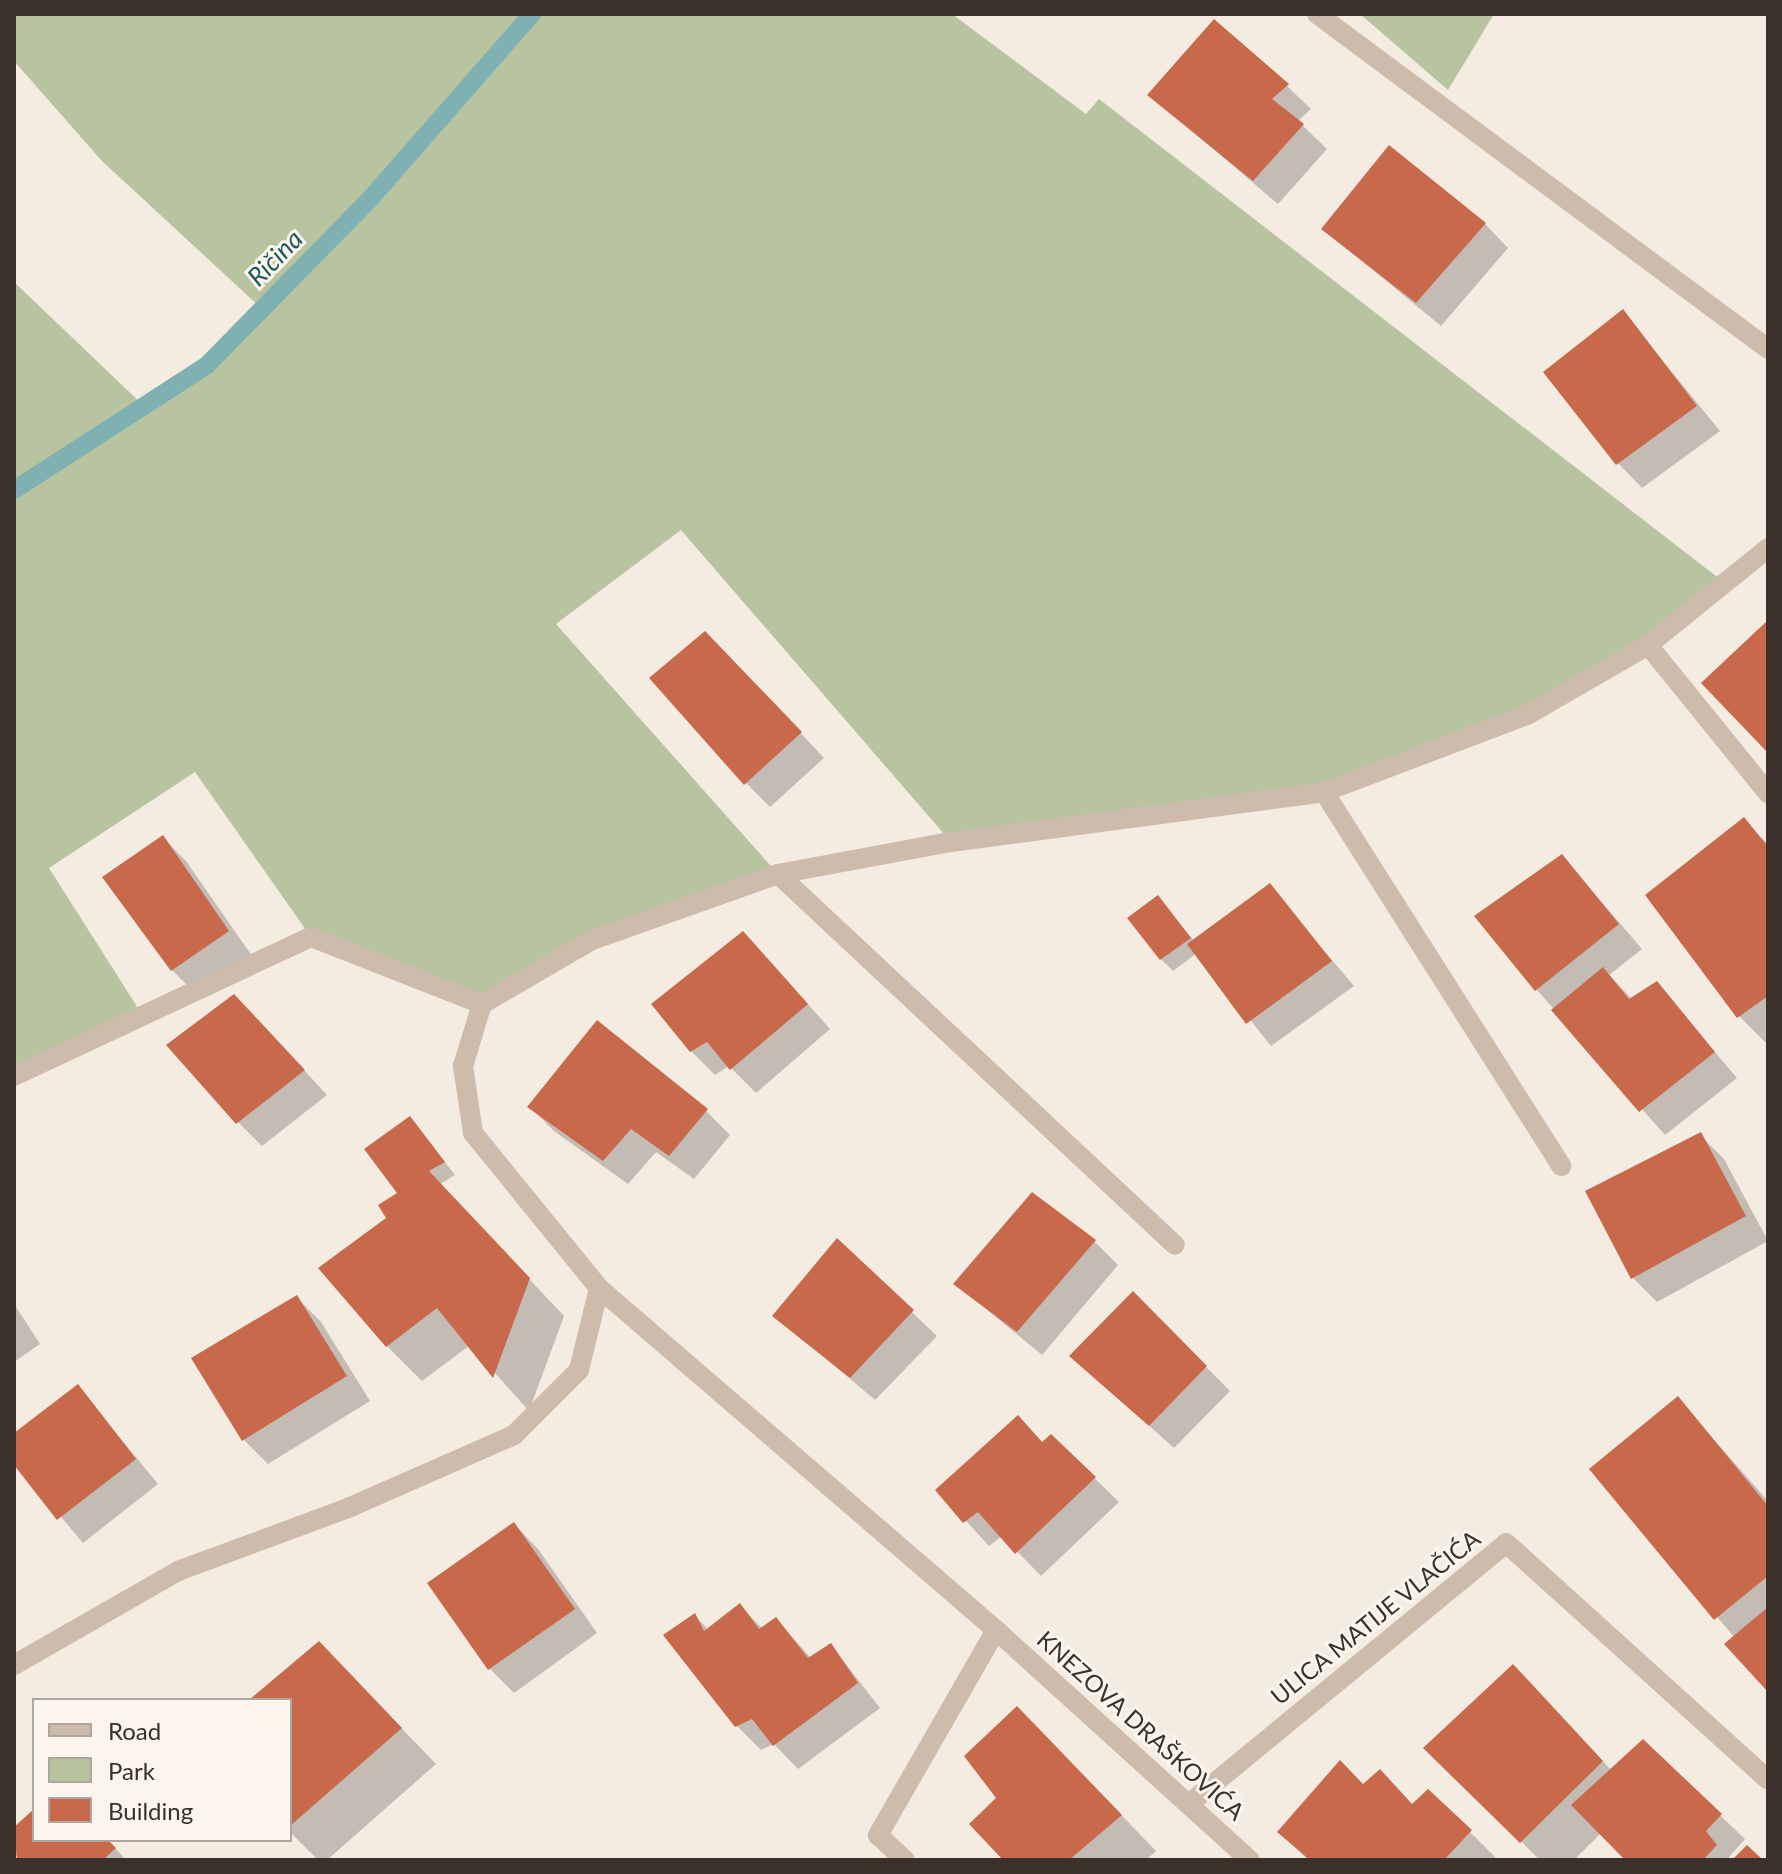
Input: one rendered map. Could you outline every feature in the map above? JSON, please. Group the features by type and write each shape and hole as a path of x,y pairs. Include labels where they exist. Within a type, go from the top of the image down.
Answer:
{"street":[{"path":"1317,14 1768,349"},
{"path":"14,1076 311,937 482,1004 592,940 778,874 951,842 1324,792 1527,715 1648,645 1768,548"},
{"path":"1648,645 1768,793"},
{"path":"1324,792 1561,1166"},
{"path":"778,874 1175,1245"},
{"name":"KNEZOVA DRAŠKOVIĆA","path":"482,1004 463,1066 473,1133 599,1288 996,1630 1250,1860"},
{"path":"14,1665 178,1571 348,1508 514,1435 579,1370 599,1288"},
{"name":"ULICA MATIJE VLAČIĆA","path":"1190,1803 1506,1543 1768,1780"},
{"path":"905,1860 878,1835 996,1630"}],"green space":[{"path":"14,14 952,14 1086,114 1099,99 1725,583 1527,715 1324,792 951,842 681,530 556,624 778,874 592,940 482,1004 311,937 195,772 49,868 143,1016 14,1076 14,282 144,406 207,365 261,308 102,161 14,61"},
{"path":"1360,14 1494,14 1448,90"}],"building":[{"path":"1214,19 1289,84 1272,99 1304,124 1253,181 1147,95"},
{"path":"1389,145 1486,223 1416,303 1321,229"},
{"path":"1623,309 1697,406 1616,465 1543,372"},
{"path":"1768,620 1768,753 1701,683"},
{"path":"705,631 802,732 744,785 649,678"},
{"path":"1744,817 1768,847 1768,996 1737,1018 1645,895"},
{"path":"163,835 229,931 171,971 102,877"},
{"path":"1562,854 1619,924 1535,991 1474,916"},
{"path":"1270,883 1332,961 1246,1024 1187,944"},
{"path":"1158,895 1191,938 1160,960 1127,918"},
{"path":"743,931 808,1004 730,1070 707,1042 690,1052 651,1004"},
{"path":"1603,967 1629,999 1657,981 1715,1052 1639,1112 1551,1010"},
{"path":"234,994 305,1070 236,1124 166,1045"},
{"path":"597,1020 708,1109 669,1156 631,1129 603,1161 527,1107"},
{"path":"410,1116 445,1162 429,1171 530,1278 493,1378 437,1308 386,1347 318,1268 386,1218 378,1205 397,1193 364,1149"},
{"path":"1701,1132 1746,1216 1631,1279 1585,1191"},
{"path":"1032,1192 1096,1240 1017,1332 953,1284"},
{"path":"837,1238 914,1310 850,1378 772,1316"},
{"path":"1133,1291 1207,1366 1149,1426 1069,1356"},
{"path":"297,1295 347,1376 242,1441 191,1358"},
{"path":"78,1384 136,1459 57,1520 14,1465 14,1433"},
{"path":"1678,1396 1768,1506 1768,1576 1714,1620 1589,1469"},
{"path":"1018,1415 1042,1442 1051,1434 1096,1477 1015,1554 978,1512 963,1523 935,1490"},
{"path":"514,1522 575,1609 488,1670 427,1583"},
{"path":"740,1603 759,1629 776,1617 808,1658 831,1643 858,1683 773,1746 752,1719 735,1727 663,1635 695,1613 704,1631"},
{"path":"1768,1607 1768,1692 1724,1644"},
{"path":"319,1641 402,1728 292,1824 292,1698 251,1698"},
{"path":"1513,1664 1603,1761 1520,1843 1423,1748"},
{"path":"1017,1706 1122,1815 1069,1860 1003,1860 969,1824 996,1798 964,1756"},
{"path":"1643,1739 1722,1814 1706,1831 1717,1845 1703,1860 1625,1860 1571,1805"},
{"path":"1340,1760 1363,1784 1380,1769 1412,1804 1428,1789 1472,1830 1444,1860 1310,1860 1277,1832"},
{"path":"32,1811 32,1842 110,1842 116,1848 103,1860 17,1860 14,1827"},
{"path":"1747,1845 1763,1860 1732,1860"}],"waterway":[{"name":"Ričina","path":"14,490 207,365 370,199 532,14"}]}
